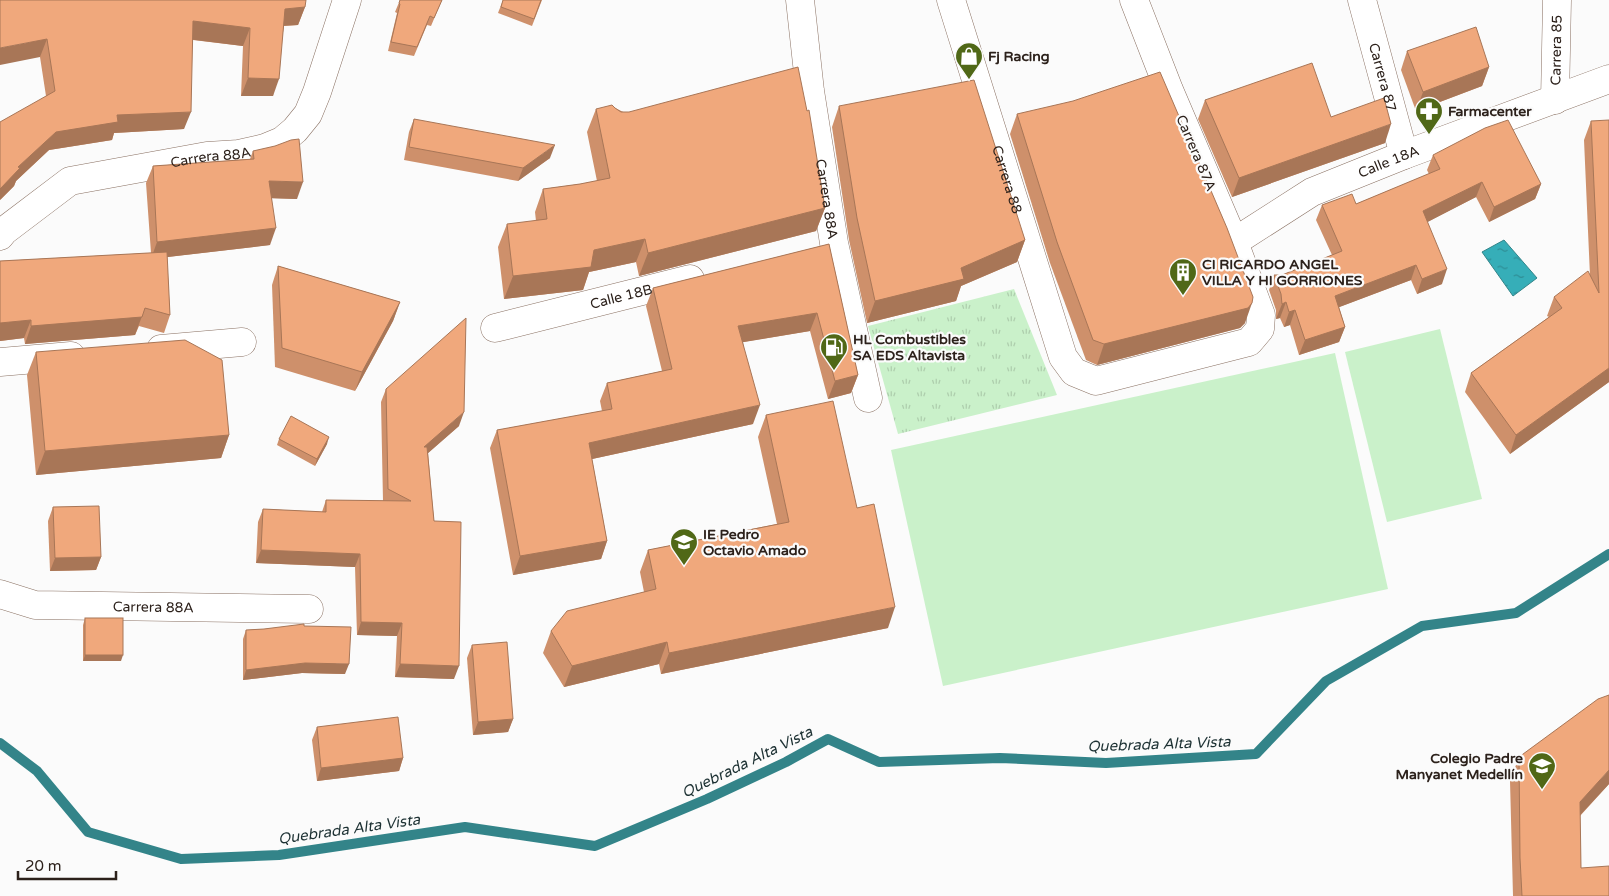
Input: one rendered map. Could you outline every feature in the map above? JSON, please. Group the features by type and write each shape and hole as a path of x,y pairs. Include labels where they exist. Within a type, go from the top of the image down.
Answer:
{"street":[{"name":"Carrera 88A","path":"0,236 70,181 206,156 238,154 265,148 282,141 295,130 308,114 347,0"},
{"name":"Carrera 88A","path":"800,0 798,72 824,245 868,398"},
{"name":"Carrera 88","path":"952,0 1063,357 1074,372 1096,381 1249,342 1260,329 1261,315 1258,307"},
{"name":"Carrera 87A","path":"1134,0 1169,90 1234,242 1258,307"},
{"name":"Carrera 87","path":"1362,0 1404,155"},
{"name":"Carrera 85","path":"1554,100 1557,0"},
{"name":"Calle 18A","path":"1234,242 1312,192 1404,155 1609,79"},
{"name":"Calle 18B","path":"495,328 718,272"},
{"path":"136,351 242,342"},
{"path":"0,362 97,354"},
{"name":"Carrera 88A","path":"0,594 35,605 309,610"}],"green space":[{"path":"1014,289 1057,395 898,434 868,326"},
{"path":"1440,329 1482,499 1387,522 1345,352"},
{"path":"1335,353 1388,589 943,686 891,450"}],"water":[{"path":"1504,240 1537,278 1513,296 1482,252"}],"building":[{"path":"0,0 306,0 305,7 285,9 279,79 248,78 250,28 193,21 191,112 117,115 118,122 56,132 18,167 20,168 0,189 0,122 55,91 47,39 0,48"},
{"path":"400,0 442,0 434,18 430,16 417,47 391,42"},
{"path":"503,0 541,0 534,19 501,7"},
{"path":"1476,27 1489,67 1423,92 1407,51"},
{"path":"1312,63 1331,117 1384,98 1391,124 1239,178 1205,100"},
{"path":"798,67 807,111 809,110 825,208 648,253 645,239 594,250 591,267 513,276 507,224 547,219 543,189 610,178 596,109 612,105 621,112 629,112"},
{"path":"1160,72 1227,228 1253,297 1252,303 1248,308 1104,344 1093,340 1057,242 1017,114 1073,101"},
{"path":"974,80 1025,240 961,268 964,279 875,301 857,218 839,106"},
{"path":"414,119 555,145 523,168 409,147"},
{"path":"1508,120 1541,184 1494,207 1482,182 1423,211 1447,269 1422,279 1416,265 1335,296 1345,327 1305,340 1295,310 1289,312 1286,302 1282,304 1281,294 1274,275 1282,275 1342,251 1322,205 1352,194 1356,204 1440,169 1433,155 1485,128"},
{"path":"1609,120 1609,368 1516,435 1471,373 1562,308 1554,297 1588,271 1599,293 1591,121"},
{"path":"299,139 303,182 269,181 276,228 157,242 153,166 254,159 253,151"},
{"path":"829,244 858,375 835,381 817,313 738,326 760,405 589,443 607,541 520,556 497,430 612,409 607,383 672,369 653,288"},
{"path":"167,252 170,315 145,308 142,317 31,326 31,320 0,323 0,261"},
{"path":"278,266 400,302 362,372 282,348"},
{"path":"466,318 464,412 424,447 427,447 434,521 461,522 459,666 400,664 402,623 361,622 360,554 261,550 263,509 326,512 326,500 411,501 388,489 386,389"},
{"path":"185,340 222,360 229,435 45,451 36,352"},
{"path":"833,401 857,508 874,504 895,607 669,653 667,642 572,666 551,631 567,611 656,589 648,550 789,522 766,415"},
{"path":"291,416 329,437 317,459 279,439"},
{"path":"99,506 101,557 55,558 53,507"},
{"path":"85,618 123,618 123,655 85,655"},
{"path":"304,624 304,626 351,627 349,664 305,663 246,670 246,630"},
{"path":"507,642 513,719 478,722 472,645"},
{"path":"1609,695 1609,770 1580,802 1581,868 1609,866 1609,896 1522,896 1519,757 1598,699"},
{"path":"398,717 403,758 321,768 317,727"}],"waterway":[{"name":"Quebrada Alta Vista","path":"0,743 37,771 88,832 181,859 279,855 465,827 595,846 707,799 786,762 828,739 879,762 1000,758 1106,763 1256,754 1326,681 1422,626 1516,613 1609,554"}],"place":[{"name":"Fj Racing","path":"969,80"},
{"name":"Farmacenter","path":"1429,135"},
{"name":"CI RICARDO ANGEL VILLA Y HI GORRIONES","path":"1183,296"},
{"name":"HL Combustibles SA EDS Altavista","path":"834,371"},
{"name":"IE Pedro Octavio Amado","path":"684,566"},
{"name":"Colegio Padre Manyanet Medellín","path":"1542,790"}]}
